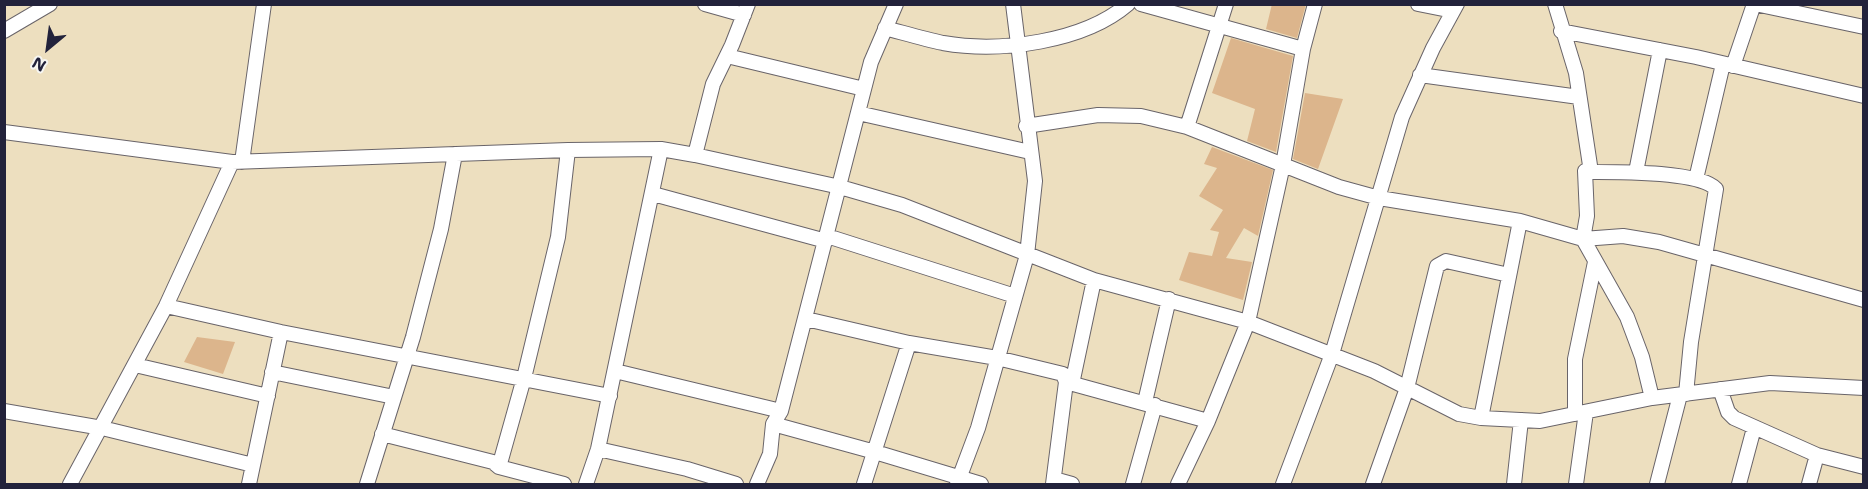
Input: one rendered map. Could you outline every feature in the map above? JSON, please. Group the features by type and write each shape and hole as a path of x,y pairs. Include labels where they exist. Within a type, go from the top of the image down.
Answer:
{"street":[{"path":"4,31 28,11 50,4"},
{"path":"70,484 166,306 237,162 264,4"},
{"path":"695,155 713,84 746,10 705,4"},
{"path":"757,484 770,454 773,424 781,411 806,319 871,62 896,4"},
{"path":"958,482 978,428 1027,255 1035,181 1026,126 1013,4"},
{"path":"885,28 944,43 1016,44 1073,35 1106,22 1128,4"},
{"path":"1141,4 1303,49"},
{"path":"1186,127 1221,26 1226,4"},
{"path":"1179,484 1208,421 1248,322 1283,165 1303,49 1315,4"},
{"path":"1283,484 1332,354 1402,117 1420,75 1455,8 1418,4"},
{"path":"1554,4 1576,73 1591,172"},
{"path":"1696,179 1728,65 1755,4 1863,27"},
{"path":"1561,31 1659,50 1863,96"},
{"path":"1636,172 1659,50"},
{"path":"727,56 864,89"},
{"path":"1420,75 1580,97"},
{"path":"858,113 1030,152"},
{"path":"1026,126 1098,115 1141,116 1186,127 1339,187 1379,198 1520,220 1583,239 1623,236 1659,242 1863,300"},
{"path":"4,132 237,162 568,150 661,149 695,155 840,187 902,205 1094,280 1248,322 1332,354 1459,414 1481,418 1540,421 1652,399 1770,383 1863,388"},
{"path":"586,484 598,449 610,396 661,149"},
{"path":"499,467 524,378 558,237 568,150"},
{"path":"367,484 408,354 441,229 455,154"},
{"path":"1652,399 1642,357 1627,318 1583,239 1587,216 1585,171 1636,172 1696,179 1710,183 1716,189 1683,394 1657,484"},
{"path":"653,194 826,239 1015,296"},
{"path":"1481,418 1520,220"},
{"path":"1373,484 1407,388 1437,266 1441,262 1509,275"},
{"path":"1576,484 1580,413 1575,358 1595,262"},
{"path":"1072,484 1054,482 1069,383 1094,280"},
{"path":"1132,484 1150,404 1169,299"},
{"path":"166,306 281,332 408,354 610,396"},
{"path":"806,319 909,343 1058,370 1069,383 1208,421"},
{"path":"249,484 281,332"},
{"path":"864,484 909,343"},
{"path":"135,364 268,396"},
{"path":"615,371 781,411"},
{"path":"272,372 394,397"},
{"path":"1720,389 1728,412 1734,418 1817,455 1863,467"},
{"path":"4,411 102,428 253,465"},
{"path":"1514,484 1521,420"},
{"path":"773,424 875,452 958,482 981,484"},
{"path":"1739,484 1754,428"},
{"path":"382,434 493,462 499,467 564,484"},
{"path":"598,449 687,469 736,484"},
{"path":"1809,484 1817,455"}],"building":[{"path":"1272,4 1306,4 1297,38 1266,29"},
{"path":"1231,38 1293,56 1276,152 1247,141 1255,109 1212,93"},
{"path":"1305,93 1343,99 1318,169 1293,159"},
{"path":"1212,147 1273,170 1258,236 1244,228 1226,258 1252,262 1243,300 1179,280 1189,252 1212,256 1219,232 1210,230 1223,210 1199,196 1217,168 1204,164"},
{"path":"197,337 235,342 223,374 184,362"}]}
